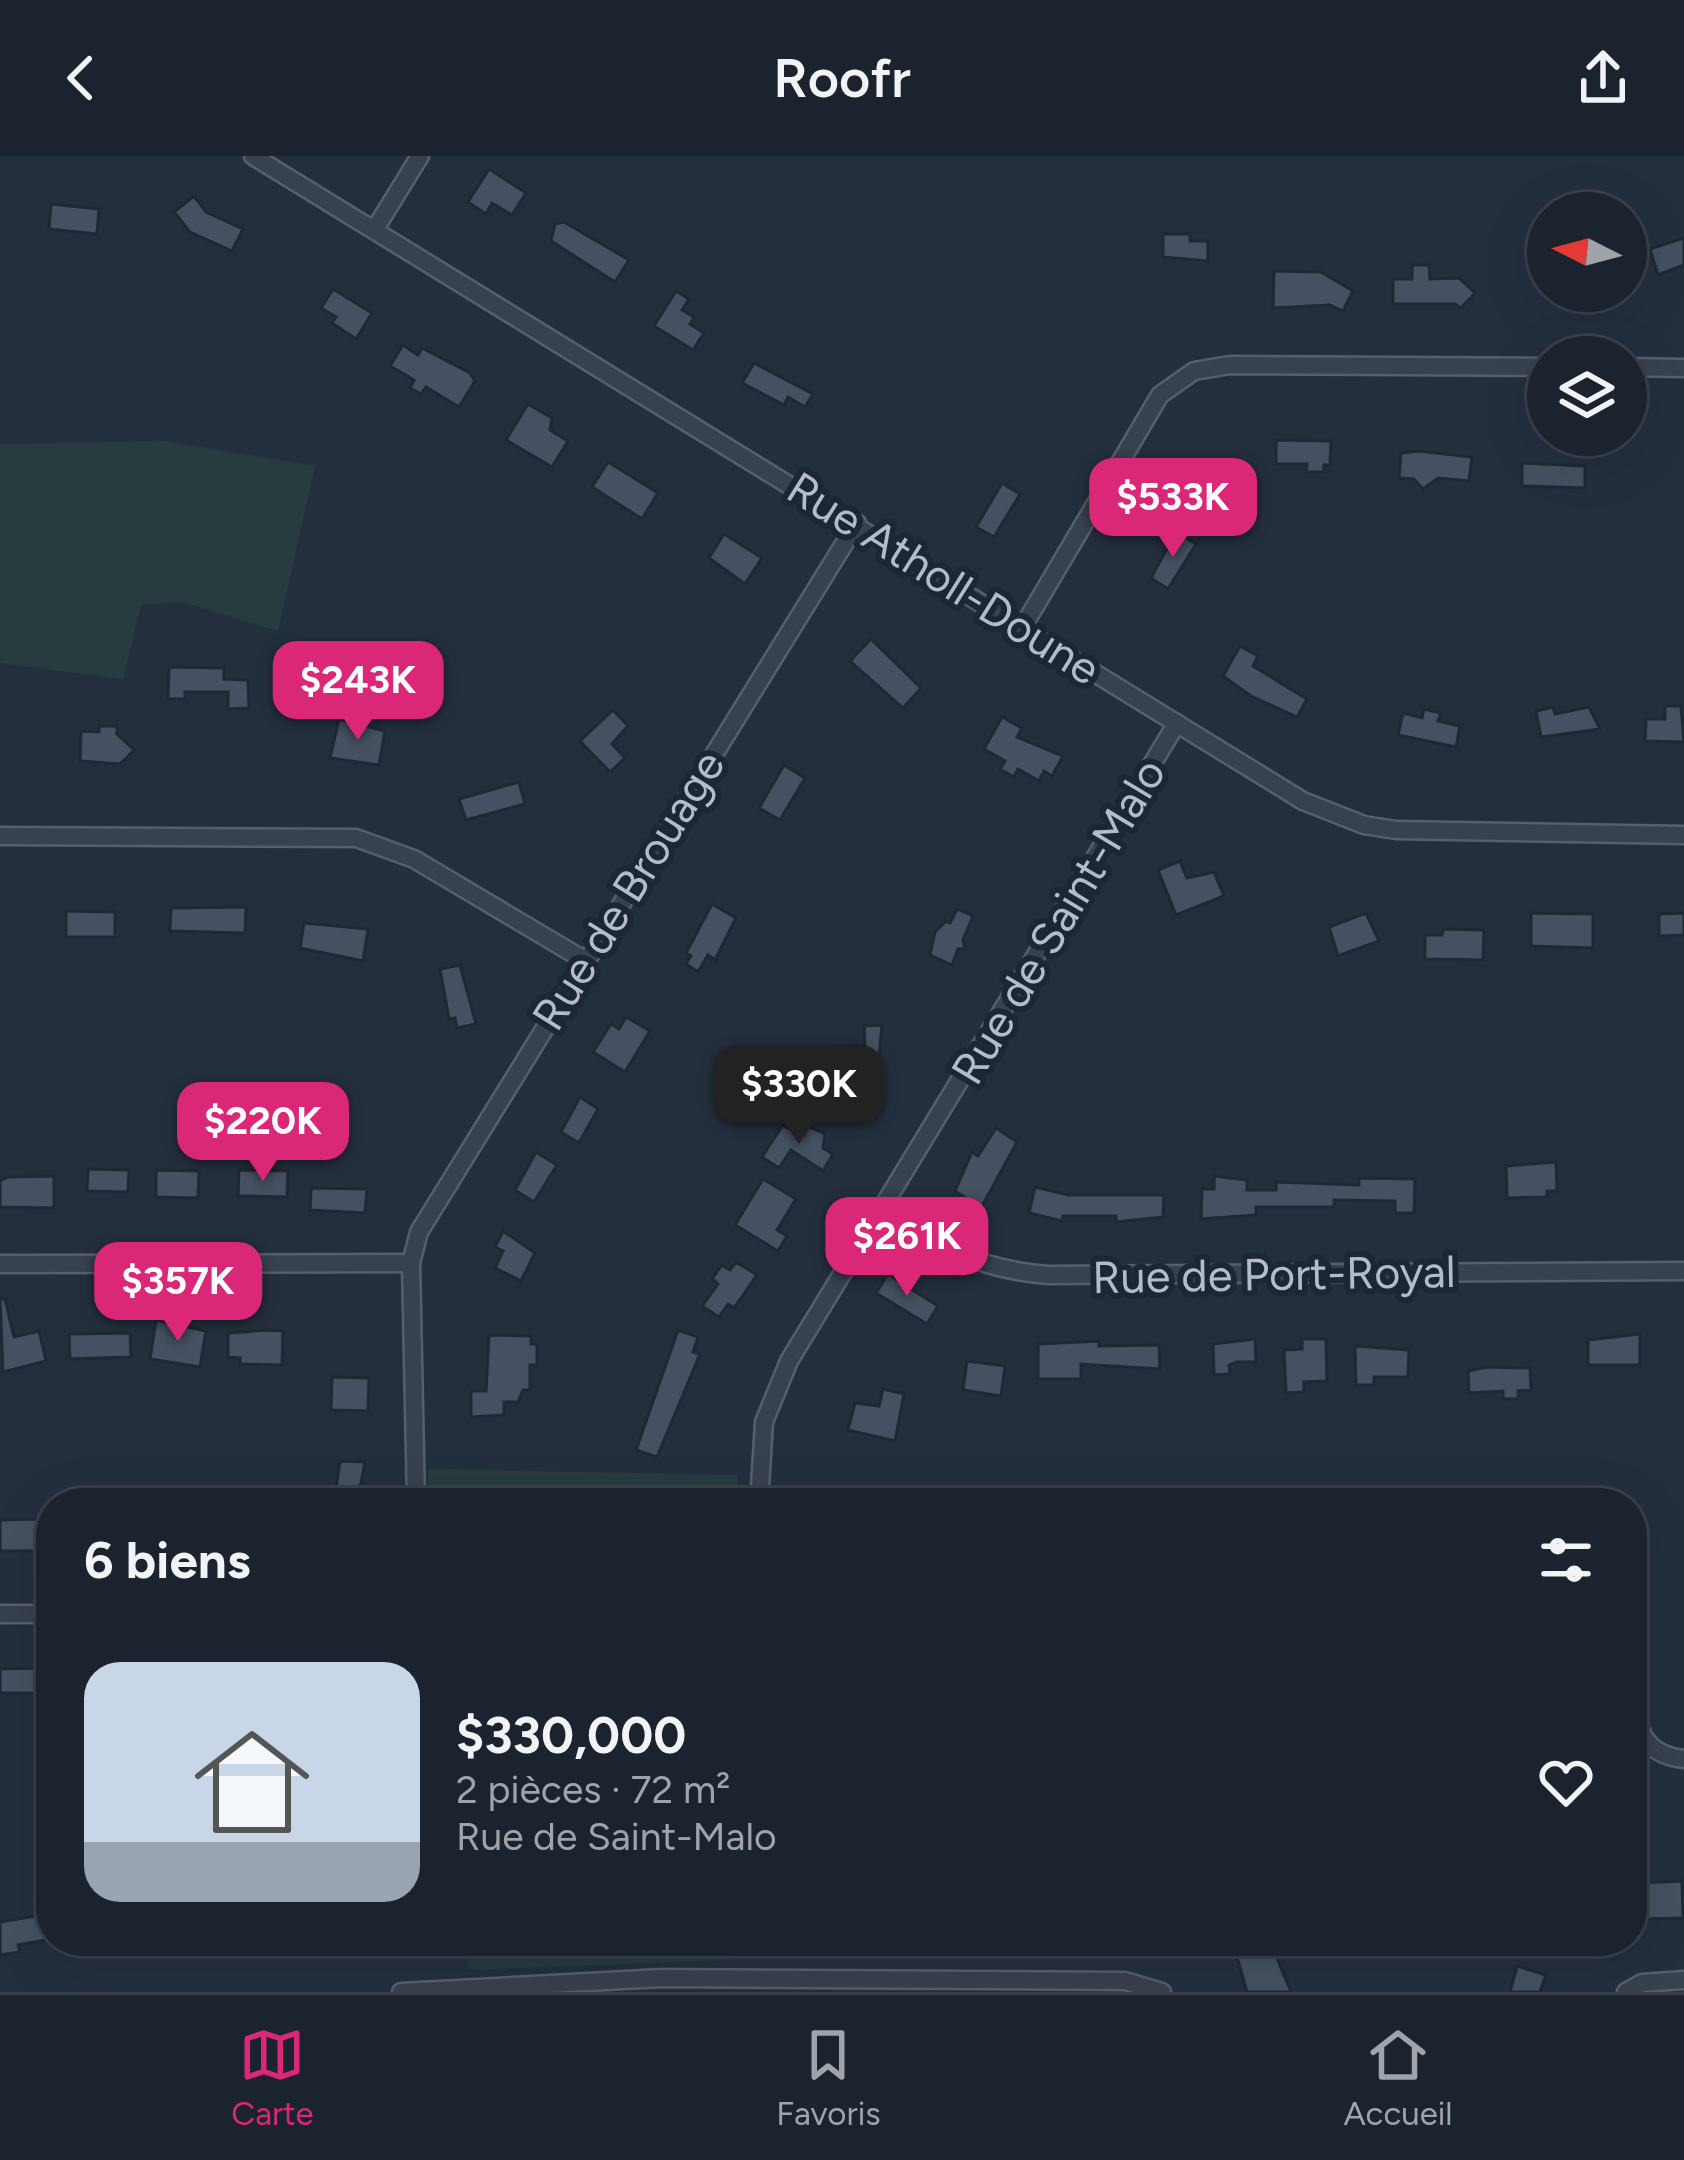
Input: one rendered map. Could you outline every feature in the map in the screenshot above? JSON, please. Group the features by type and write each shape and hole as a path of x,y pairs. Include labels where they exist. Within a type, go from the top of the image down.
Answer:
{"street":[{"name":"Rue Atholl-Doune","path":"253,156 1024,625 1303,801 1364,825 1684,835"},
{"path":"375,229 420,156"},
{"path":"1024,625 1160,395 1194,371 1230,365 1527,367"},
{"path":"1647,368 1684,368"},
{"name":"Rue de Brouage","path":"416,1488 411,1263 419,1232 857,523"},
{"name":"Rue de Saint-Malo","path":"759,1488 759,1453 773,1395 1177,723"},
{"path":"0,836 356,838 413,859 584,960"},
{"name":"Rue de Port-Royal","path":"881,1209 986,1268 1048,1275 1684,1271"},
{"path":"0,1264 411,1263"},
{"path":"0,1614 36,1613"},
{"path":"1647,1745 1653,1752 1684,1759"},
{"path":"401,1992 560,1980 685,1978 1125,1981 1162,1992"},
{"path":"1626,1992 1642,1984 1684,1980"}],"green space":[{"path":"164,441 315,466 278,631 182,602 141,605 123,679 0,663 0,444"},
{"path":"428,1469 738,1475 738,1488 427,1488"},
{"path":"468,1956 731,1956 731,1960 469,1970"}],"building":[{"path":"489,169 526,193 512,215 492,203 486,214 468,202"},
{"path":"194,196 206,212 243,229 232,251 190,232 174,212"},
{"path":"51,204 99,209 97,234 49,229"},
{"path":"564,222 629,260 615,282 551,241 555,224"},
{"path":"1163,234 1190,234 1190,241 1208,241 1208,261 1163,257"},
{"path":"1684,238 1684,265 1658,275 1650,249"},
{"path":"1412,265 1429,265 1430,279 1459,278 1475,293 1461,308 1455,304 1393,304 1393,279 1412,279"},
{"path":"1274,271 1321,272 1353,291 1343,311 1330,305 1273,308"},
{"path":"333,289 372,313 356,339 332,323 336,317 321,308"},
{"path":"676,291 689,299 682,310 694,317 690,324 704,333 693,350 654,326"},
{"path":"403,345 418,355 422,348 470,373 475,381 459,407 426,387 421,394 410,388 414,380 390,366"},
{"path":"754,363 813,394 805,407 788,397 784,405 742,383"},
{"path":"528,404 552,418 550,430 568,441 552,467 506,440"},
{"path":"1276,440 1331,441 1330,465 1324,465 1324,472 1306,472 1307,464 1276,464"},
{"path":"1401,453 1472,457 1469,481 1438,478 1423,489 1414,479 1399,478"},
{"path":"608,462 658,493 642,519 592,487"},
{"path":"1522,463 1585,466 1585,488 1522,486"},
{"path":"1002,483 1020,494 994,537 976,527"},
{"path":"1176,532 1196,544 1168,589 1151,578"},
{"path":"724,534 762,558 745,584 709,558"},
{"path":"871,639 921,688 903,708 850,661"},
{"path":"1240,646 1258,656 1253,666 1307,699 1297,717 1251,696 1223,676"},
{"path":"169,667 224,668 224,679 248,680 249,708 228,709 228,692 185,692 185,699 168,699"},
{"path":"1665,706 1681,706 1684,742 1645,741 1646,719 1665,719"},
{"path":"1553,707 1555,714 1589,707 1600,729 1541,737 1536,711"},
{"path":"1424,709 1441,713 1438,721 1460,726 1456,747 1398,735 1403,713 1422,718"},
{"path":"613,710 628,726 612,744 625,758 610,772 580,741"},
{"path":"1002,717 1022,728 1017,737 1063,756 1052,776 1044,771 1039,781 1018,769 1014,777 1000,769 1005,761 984,749"},
{"path":"339,719 385,731 379,765 330,758"},
{"path":"99,726 117,726 117,734 134,750 120,764 80,761 81,731 99,732"},
{"path":"784,765 805,778 780,820 759,808"},
{"path":"519,782 525,804 466,820 459,799"},
{"path":"1180,861 1187,878 1214,872 1224,896 1176,915 1158,870"},
{"path":"712,904 736,918 715,960 708,955 698,972 686,964 691,956 686,953"},
{"path":"246,907 245,933 170,931 171,908"},
{"path":"957,909 973,916 963,940 965,949 958,949 952,965 930,955 935,932 946,921 950,923"},
{"path":"66,911 115,912 115,937 66,937"},
{"path":"1366,913 1379,941 1338,956 1329,927"},
{"path":"1531,913 1593,914 1593,948 1531,946"},
{"path":"1684,913 1684,935 1659,936 1659,914"},
{"path":"304,923 368,929 363,961 300,948"},
{"path":"1443,929 1484,930 1483,960 1425,959 1425,935 1442,935"},
{"path":"460,965 476,1024 457,1028 455,1018 449,1019 440,969"},
{"path":"626,1017 650,1031 625,1072 593,1052 611,1024 619,1029"},
{"path":"882,1025 877,1080 863,1080 863,1073 837,1073 837,1046 865,1045 864,1026"},
{"path":"580,1097 598,1109 579,1143 561,1132"},
{"path":"803,1124 825,1134 823,1148 833,1154 823,1171 791,1150 779,1168 762,1157 783,1125 794,1132"},
{"path":"996,1128 1017,1142 981,1208 955,1191 972,1152 978,1156"},
{"path":"536,1152 557,1165 534,1202 515,1190"},
{"path":"1556,1162 1557,1191 1547,1191 1547,1197 1507,1198 1506,1166"},
{"path":"88,1169 129,1170 128,1192 87,1191"},
{"path":"156,1170 199,1171 198,1198 156,1197"},
{"path":"239,1170 288,1171 287,1197 238,1196"},
{"path":"54,1176 54,1208 0,1207 0,1181"},
{"path":"1214,1176 1247,1180 1247,1190 1276,1190 1276,1182 1359,1185 1359,1178 1415,1179 1414,1213 1395,1213 1395,1201 1334,1200 1334,1207 1256,1207 1256,1215 1201,1219 1202,1189 1214,1189"},
{"path":"763,1179 796,1199 777,1230 787,1236 778,1251 735,1225"},
{"path":"1035,1187 1068,1195 1164,1195 1163,1217 1116,1222 1116,1216 1063,1216 1062,1221 1029,1213"},
{"path":"311,1188 367,1189 365,1213 310,1210"},
{"path":"503,1231 535,1253 521,1281 495,1268 503,1251 495,1247"},
{"path":"736,1262 757,1275 734,1308 728,1304 719,1317 702,1306 718,1284 712,1279 722,1265 730,1270"},
{"path":"888,1274 938,1306 927,1324 876,1293"},
{"path":"0,1299 5,1299 14,1337 39,1331 46,1361 3,1372"},
{"path":"156,1320 206,1331 200,1367 150,1359"},
{"path":"678,1330 698,1337 693,1352 700,1354 657,1457 636,1450"},
{"path":"283,1331 282,1365 240,1364 240,1358 228,1357 228,1333"},
{"path":"130,1333 131,1357 70,1359 69,1334"},
{"path":"1640,1334 1640,1365 1588,1365 1588,1340"},
{"path":"489,1335 531,1336 531,1344 537,1344 537,1365 530,1365 530,1390 523,1390 518,1402 504,1402 504,1415 471,1417 471,1391 486,1391"},
{"path":"1255,1339 1256,1362 1237,1362 1229,1365 1230,1374 1214,1375 1213,1344"},
{"path":"1302,1339 1326,1339 1327,1381 1304,1382 1304,1392 1286,1393 1284,1350 1302,1349"},
{"path":"1099,1341 1099,1346 1159,1345 1160,1369 1081,1364 1081,1379 1038,1379 1038,1344"},
{"path":"1355,1346 1409,1350 1408,1377 1374,1377 1374,1385 1356,1385"},
{"path":"967,1361 1005,1366 1001,1396 963,1390"},
{"path":"1530,1368 1531,1390 1518,1391 1518,1399 1503,1399 1503,1391 1469,1393 1468,1371"},
{"path":"332,1377 369,1378 368,1411 331,1410"},
{"path":"883,1389 904,1394 895,1441 848,1430 855,1403 879,1406"},
{"path":"340,1461 365,1462 360,1488 336,1488"},
{"path":"36,1519 36,1551 0,1551 0,1520"},
{"path":"36,1668 36,1693 0,1693 0,1669"},
{"path":"1682,1881 1683,1918 1647,1919 1647,1883"},
{"path":"36,1916 36,1942 18,1945 20,1952 0,1955 0,1922"},
{"path":"1237,1956 1276,1956 1291,1992 1247,1992"},
{"path":"1517,1966 1546,1975 1540,1992 1510,1992"}]}
